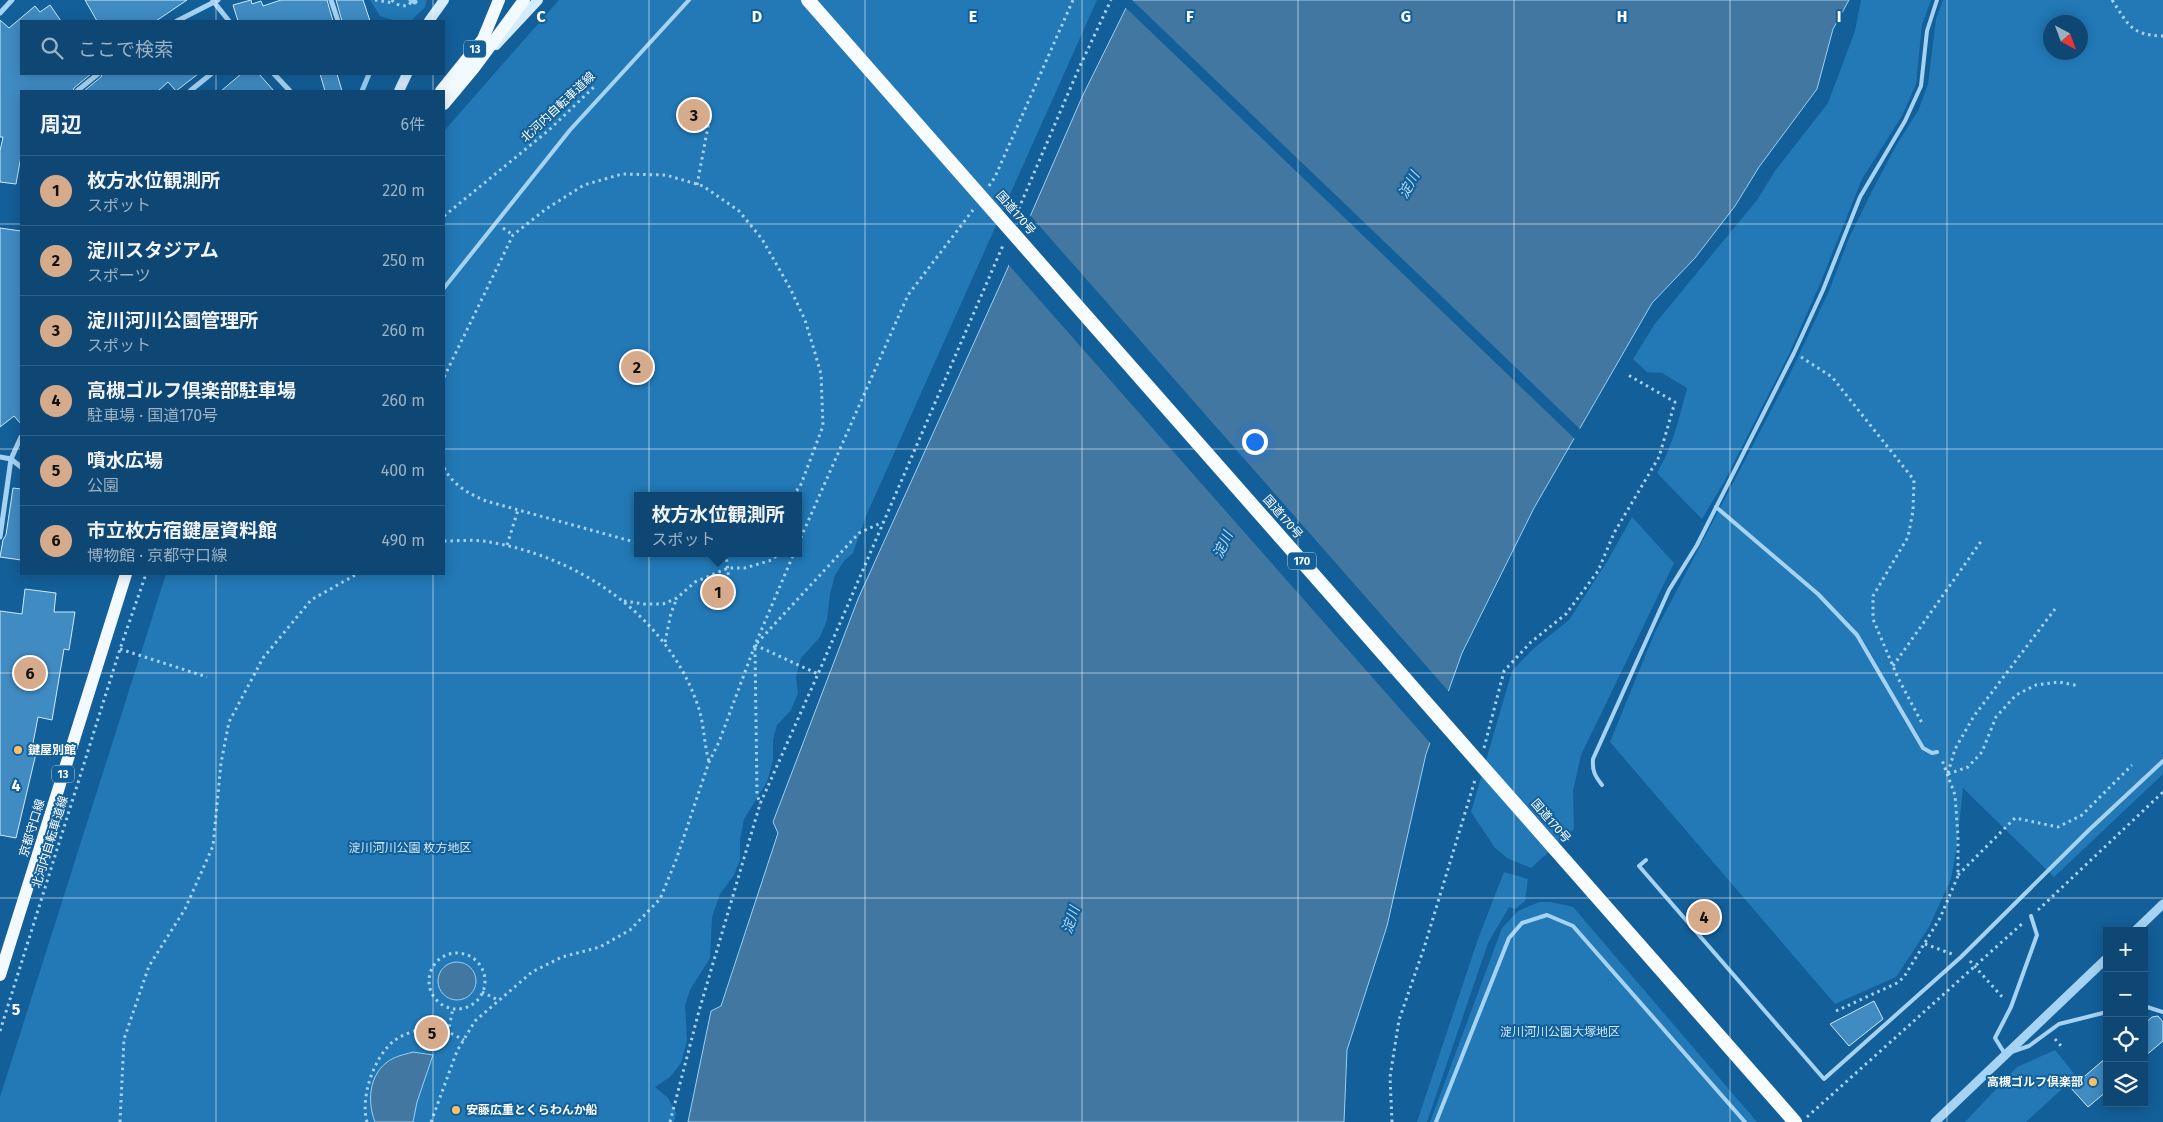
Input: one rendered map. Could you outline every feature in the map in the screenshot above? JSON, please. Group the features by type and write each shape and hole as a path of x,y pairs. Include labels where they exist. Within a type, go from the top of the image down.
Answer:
{"highway":[{"name":"国道170号","path":"808,0 1795,1122"}],"main road":[{"path":"430,20 444,0"},
{"name":"13","path":"442,90 483,40 499,0"},
{"name":"13","path":"445,103 474,68 524,0"},
{"path":"474,68 538,0"},
{"path":"399,90 407,75"},
{"name":"京都守口線","path":"0,975 126,575"}],"street":[{"path":"0,13 12,0"},
{"path":"331,0 338,20"},
{"path":"178,20 216,1 228,20"},
{"path":"78,90 97,75"},
{"path":"191,90 210,75"},
{"path":"275,75 289,90"},
{"path":"0,537 11,460 20,439"},
{"path":"0,457 11,460 20,466"},
{"path":"2140,927 2163,904"},
{"path":"1935,1122 2103,962"}],"lane":[{"path":"445,287 570,130 689,0"},
{"path":"1602,785 1595,777 1592,768 1593,760 1669,590 1697,545 1794,352 1823,290 1860,197 1905,121 1921,86 1927,31 1937,0"},
{"path":"1716,507 1818,594 1857,635 1922,748 1932,753 1937,752"},
{"path":"1646,860 1639,866 1824,1080 1960,957 2089,830 2163,761"},
{"path":"1436,1122 1509,938 1522,922 1547,915 1573,926 1745,1122"},
{"path":"2031,916 2037,935 2011,1007 1995,1038 2006,1054 2029,1046 2060,1024 2103,1013"},
{"path":"2148,1007 2163,1012"}],"path":[{"path":"375,0 393,1 405,6 412,1"},
{"path":"986,191 995,177 1073,0"},
{"path":"1013,222 1079,68 1111,0"},
{"path":"2112,0 2132,29 2146,35 2163,36"},
{"name":"北河内自転車道線","path":"445,215 549,130 599,82"},
{"path":"697,185 710,116"},
{"path":"446,366 513,235 546,209 584,185 622,174 666,175 703,186 739,211 762,239 790,288 805,320 821,374 823,426 800,486 795,492"},
{"path":"803,532 908,295 976,205"},
{"path":"670,1122 699,1011 760,804 1005,240"},
{"path":"1794,352 1832,377 1914,480 1913,510 1908,536 1873,596 1872,619 1924,727"},
{"path":"1482,754 1504,671 1531,642 1566,614 1598,571 1614,533 1660,457 1675,402 1628,375"},
{"path":"445,470 449,478 470,494 486,501 634,542"},
{"path":"507,545 518,510"},
{"path":"760,804 757,794 755,645 859,533 884,522"},
{"path":"1893,666 1982,540"},
{"path":"445,541 487,541 549,558 602,585 624,601 665,642 675,656 699,706 708,762"},
{"path":"727,557 730,592"},
{"path":"624,601 663,604 677,598 695,582 728,568 745,568 772,560 775,557"},
{"path":"432,1122 457,1051 475,1021 532,972 562,957 600,947 630,930 660,899 676,860 708,762 719,742 755,645 792,557"},
{"name":"北河内自転車道線","path":"0,1031 120,649 146,575"},
{"path":"341,581 343,575"},
{"path":"120,1122 124,1039 149,966 185,909 213,846 221,763 229,722 263,658 311,600 341,581 355,575"},
{"path":"665,642 671,612 677,598"},
{"path":"1948,774 1955,749 1974,716 2055,609"},
{"path":"755,645 818,674"},
{"path":"120,649 207,678"},
{"path":"1948,774 1968,767 1982,752 1996,717 2016,695 2036,685 2059,682 2079,686"},
{"path":"1937,752 1948,774 1955,795 1958,876"},
{"path":"1836,1011 1897,983 1904,976 1940,918 1958,876 2015,818 2058,826 2082,815 2132,765"},
{"path":"1392,1122 1390,1077 1399,1020 1424,948 1477,772"},
{"path":"1801,1122 2031,916 2163,792"},
{"path":"460,953 477,961 485,977 482,992 474,1003 465,1008 453,1008 444,1006 437,1000 429,984 433,968 439,960 447,955 460,953"},
{"path":"482,992 498,1000"},
{"path":"448,1033 453,1008"},
{"path":"367,1122 366,1095 371,1076 380,1059 394,1041 414,1030 433,1028 464,1040"}],"green space":[{"path":"370,0 427,0 425,7 412,20 394,20 380,16"},
{"name":"淀川河川公園 枚方地区","path":"559,0 1097,0 866,516 853,553 844,561 835,575 830,594 827,620 820,637 801,658 796,677 798,693 791,710 777,725 773,740 773,760 767,782 744,819 740,840 740,860 734,875 720,894 712,917 710,958 690,990 685,1005 687,1041 681,1063 670,1077 655,1087 668,1098 676,1113 674,1122 0,1122 0,1097 166,575 445,575 445,130"},
{"path":"1861,0 1931,0 1922,25 1916,84 1902,116 1862,179 1820,284 1790,352 1724,482 1702,519 1657,473 1671,443 1687,388 1662,373 1647,372 1633,359 1654,325 1757,200 1775,171 1828,103 1855,31"},
{"path":"1943,0 2163,0 2163,774 2054,877 1963,788 1957,845 1951,879 1929,927 1896,977 1835,1004 1610,742 1655,632 1788,378 1829,291 1849,238 1897,144 1918,111 1928,84 1936,19"},
{"path":"1632,517 1674,563 1581,755 1573,791 1574,829 1531,868 1507,858 1495,848 1471,812 1512,671 1533,649 1569,620 1608,560"},
{"path":"1504,872 1528,879 1525,901 1515,909 1509,907 1488,943 1427,1122 1417,1122 1478,939"},
{"name":"淀川河川公園大塚地区","path":"1539,902 1551,902 1573,907 1757,1122 1430,1122 1502,928 1518,911"},
{"path":"2055,1050 2076,1076 2026,1122 1965,1122 2017,1067"}],"water":[{"name":"淀川","path":"1130,0 1849,0 1833,29 1817,89 1759,167 1735,206 1695,258 1652,303 1534,508 1462,653 1426,754 1387,926 1347,1050 1344,1122 688,1122 711,1011 721,1006 778,833 773,822 858,599 1006,272 1082,97"},
{"path":"457,962 470,968 476,981 470,994 457,1000 444,994 438,981 444,968"},
{"path":"413,1052 433,1055 417,1102 413,1122 375,1122 372,1113 371,1095 375,1077 386,1063 396,1057"}],"pier":[{"path":"1127,0 1132,0 1581,430 1575,439 1124,6"},
{"path":"1029,214 1450,693 1432,745 1007,263"}],"building":[{"path":"85,0 187,0 157,20 96,20"},
{"path":"251,0 252,4 261,1 263,6 281,0 327,0 333,20 238,20 233,5"},
{"path":"336,0 363,0 370,20 342,20"},
{"path":"50,5 60,20 20,20 20,75 90,75 73,90 20,90 20,162 16,184 0,182 0,151 3,137 0,137 0,20 9,28 35,6 40,12"},
{"path":"102,75 197,75 177,90 168,82 159,90 85,90"},
{"path":"240,75 260,75 273,90 222,90"},
{"path":"320,75 337,75 342,90 325,90"},
{"path":"0,228 20,231 20,423 14,416 0,427"},
{"path":"13,488 20,489 20,560 0,557 3,540 6,535"},
{"path":"25,589 56,593 54,612 75,612 69,650 64,649 52,720 38,717 33,743 38,745 16,838 0,835 0,611 22,614"},
{"path":"1874,1001 1883,1019 1849,1046 1830,1024"},
{"path":"2158,1016 2163,1022 2163,1041 2148,1054 2148,1020 2152,1017"},
{"name":"高槻ゴルフ倶楽部","path":"2103,1060 2103,1094 2088,1107 2071,1088"}],"waterway":[{"path":"411,0 415,2"},
{"path":"362,90 369,75"}],"place":[{"name":"淀川河川公園管理所","path":"694,115"},
{"name":"淀川スタジアム","path":"637,367"},
{"name":"枚方水位観測所","path":"718,592"},
{"name":"市立枚方宿鍵屋資料館","path":"30,673"},
{"name":"鍵屋別館","path":"18,750"},
{"name":"高槻ゴルフ倶楽部駐車場","path":"1704,917"},
{"name":"噴水広場","path":"432,1033"},
{"name":"高槻ゴルフ倶楽部","path":"2093,1082"},
{"name":"安藤広重とくらわんか船","path":"456,1110"}]}
